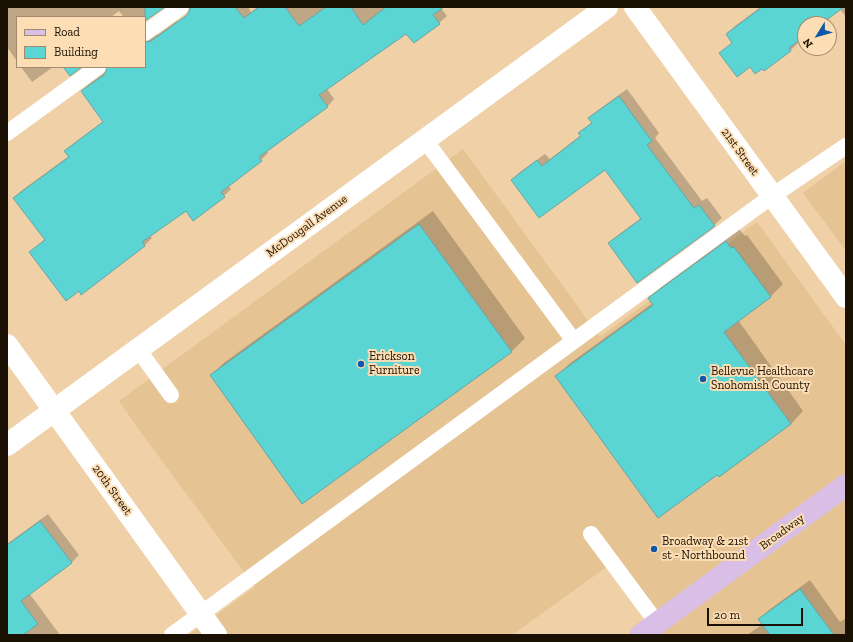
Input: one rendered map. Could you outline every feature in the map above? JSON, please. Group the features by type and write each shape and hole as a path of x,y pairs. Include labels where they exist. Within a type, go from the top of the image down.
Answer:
{"main road":[{"name":"Broadway","path":"649,629 844,490"}],"street":[{"name":"McDougall Avenue","path":"7,445 607,7"},
{"name":"21st Street","path":"635,7 846,297"},
{"name":"20th Street","path":"7,345 216,635"}],"lane":[{"path":"146,32 181,7"},
{"path":"7,133 97,68"},
{"path":"425,140 574,341"},
{"path":"172,635 772,196 846,147"},
{"path":"138,349 171,395"},
{"path":"591,534 649,629"}],"shaded area":[{"path":"463,149 600,337 757,222 846,345 846,635 658,635 608,566 512,635 189,635 255,587 119,401"},
{"path":"846,161 846,251 803,193"}],"building":[{"path":"145,7 165,7 146,20"},
{"path":"190,7 235,7 244,18 259,7 285,7 299,26 326,7 351,7 363,25 386,7 444,7 433,15 440,24 414,43 406,34 319,95 328,107 259,157 262,161 221,192 225,197 193,221 186,211 142,242 145,246 81,295 79,291 66,301 29,252 45,240 13,198 69,157 64,151 103,122 81,91 104,75 107,68 146,68 146,42 151,41 187,15"},
{"path":"762,7 844,7 832,16 797,16 797,42 789,48 791,51 764,71 762,69 755,74 750,67 737,77 719,53 732,43 726,34"},
{"path":"64,68 81,68 70,76"},
{"path":"619,96 652,141 647,145 694,208 699,205 715,226 637,283 608,243 641,219 605,170 539,218 511,180 537,160 542,166 581,136 578,133 592,123 588,118"},
{"name":"Erickson Furniture","path":"419,224 512,352 302,504 210,375"},
{"path":"726,241 731,248 734,247 771,297 724,332 791,424 719,477 717,475 658,518 555,376 653,305 648,298"},
{"path":"40,521 72,563 21,601 38,624 23,635 7,635 7,545"},
{"path":"800,589 834,635 770,635 758,619"}],"place":[{"name":"Erickson Furniture","path":"361,364"},
{"name":"Bellevue Healthcare Snohomish County","path":"703,379"},
{"name":"Broadway & 21st st - Northbound","path":"654,549"}]}
